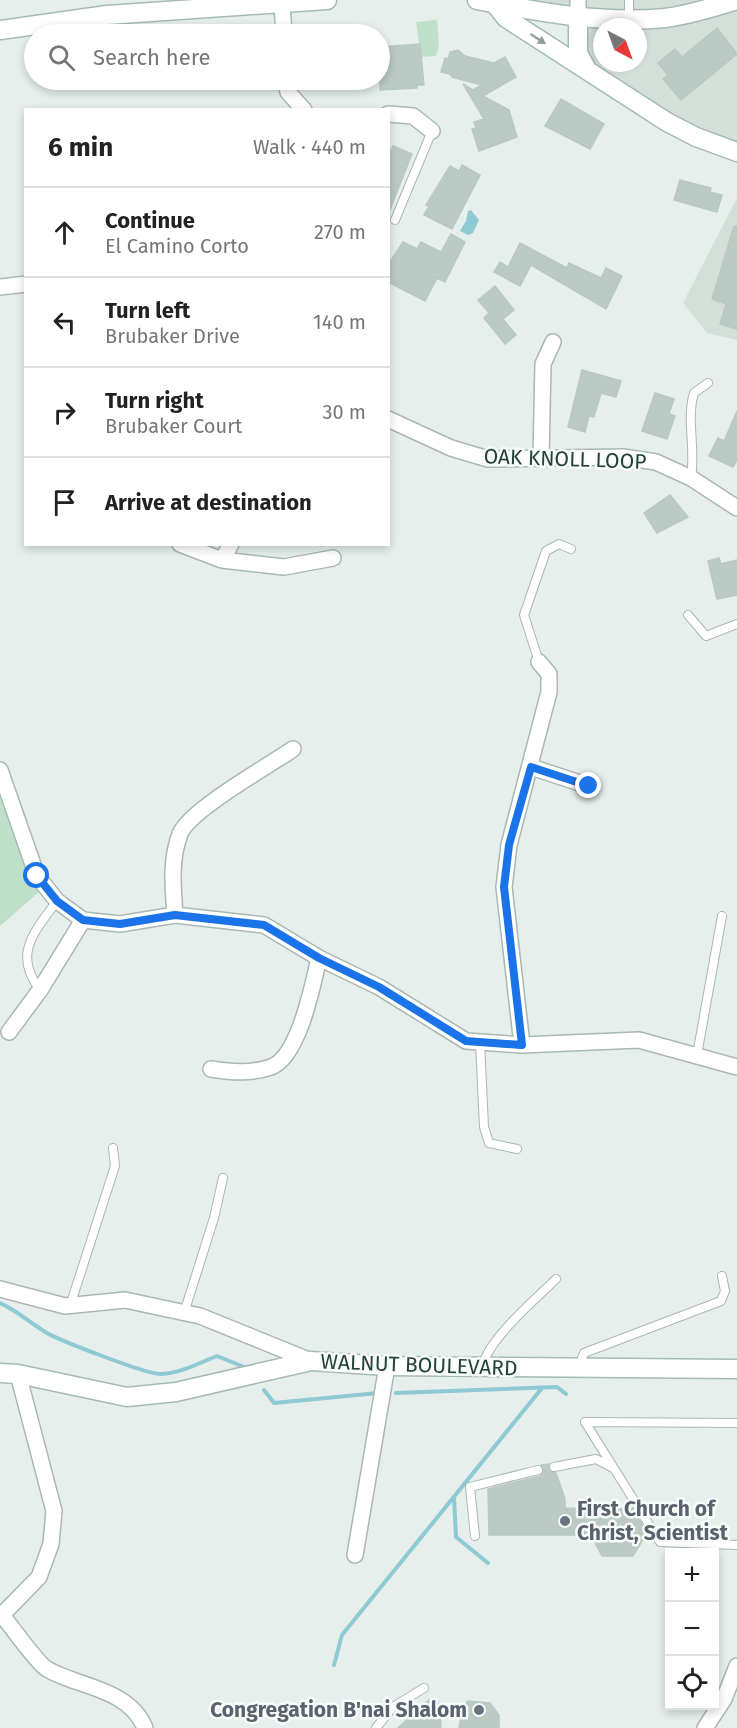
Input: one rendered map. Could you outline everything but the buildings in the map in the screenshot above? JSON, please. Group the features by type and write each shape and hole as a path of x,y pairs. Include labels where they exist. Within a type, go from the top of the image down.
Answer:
{"street":[{"path":"28,24 108,7 282,5 327,0"},
{"path":"647,18 665,18 737,0"},
{"path":"485,2 578,8 624,18"},
{"path":"485,2 667,122 696,137 737,152"},
{"path":"282,5 283,24"},
{"path":"578,8 578,53 586,68"},
{"path":"0,30 24,25"},
{"path":"288,90 302,108"},
{"path":"390,114 413,116 432,131"},
{"path":"0,287 24,284"},
{"path":"541,457 543,363 554,342"},
{"name":"OAK KNOLL LOOP","path":"390,420 451,448 488,459 623,457 656,462 691,478 737,508"},
{"path":"185,546 222,560 284,567 333,558"},
{"path":"222,560 230,546"},
{"path":"522,1045 504,887 509,845 549,692 549,674 538,662"},
{"path":"175,915 172,873 180,831 208,805 293,749"},
{"path":"531,767 589,786"},
{"path":"0,770 37,876 57,901 83,920 120,924 175,915 264,925 319,958 379,987 466,1041 522,1045 639,1040 737,1067"},
{"path":"9,1032 40,990 83,920"},
{"path":"210,1069 242,1073 274,1066 294,1042 307,1010 319,958"},
{"path":"0,1289 70,1306 125,1300 200,1316 311,1361"},
{"name":"WALNUT BOULEVARD","path":"0,1373 18,1374 127,1397 176,1392 311,1361 387,1366 578,1370 737,1369"},
{"path":"355,1556 387,1366"},
{"path":"18,1374 54,1511 51,1544 39,1577 1,1616 46,1668 94,1685 125,1704 142,1720 144,1728"},
{"path":"705,1728 724,1699 737,1666"}],"lane":[{"path":"629,0 629,18"},
{"path":"395,220 432,131"},
{"path":"691,478 695,458 691,405 694,393 708,383"},
{"path":"538,662 524,615 546,552 559,544 571,549"},
{"path":"688,615 706,636 737,624"},
{"path":"40,990 30,976 27,960 29,940 57,901"},
{"path":"697,1055 722,916"},
{"path":"480,1042 484,1127 489,1143 517,1149"},
{"path":"70,1306 115,1166 114,1148"},
{"path":"184,1313 214,1218 223,1178"},
{"path":"578,1370 584,1353 721,1301 724,1291 722,1276"},
{"path":"482,1368 484,1357 496,1342 556,1279"},
{"path":"737,1423 585,1422 660,1542 737,1545"},
{"path":"554,1467 596,1460 614,1468"},
{"path":"475,1536 470,1487 538,1470"},
{"path":"376,1728 393,1707 424,1688"}],"shaded area":[{"path":"477,0 737,0 737,156 586,68 577,17"},
{"path":"737,198 737,340 707,333 683,303"}],"green space":[{"path":"437,20 439,46 436,56 421,57 416,22"},
{"path":"0,770 47,885 0,926"}],"water":[{"path":"471,210 479,220 473,233 468,235 460,231 466,221 468,211"}],"waterway":[{"path":"0,1303 55,1337 152,1373 174,1372 217,1356 244,1367"},
{"path":"396,1393 557,1387 566,1394"},
{"path":"334,1665 342,1635 542,1388"},
{"path":"264,1390 274,1403 378,1393"},
{"path":"454,1498 456,1537 488,1563"}],"place":[{"name":"First Church of Christ, Scientist","path":"565,1521"},
{"name":"Congregation B'nai Shalom","path":"479,1710"}],"route":[{"path":"37,876 47,885 57,901 83,920 120,924 175,915 264,925 319,958 379,987 466,1041 522,1045 504,887 509,845 531,767 589,786"}]}
